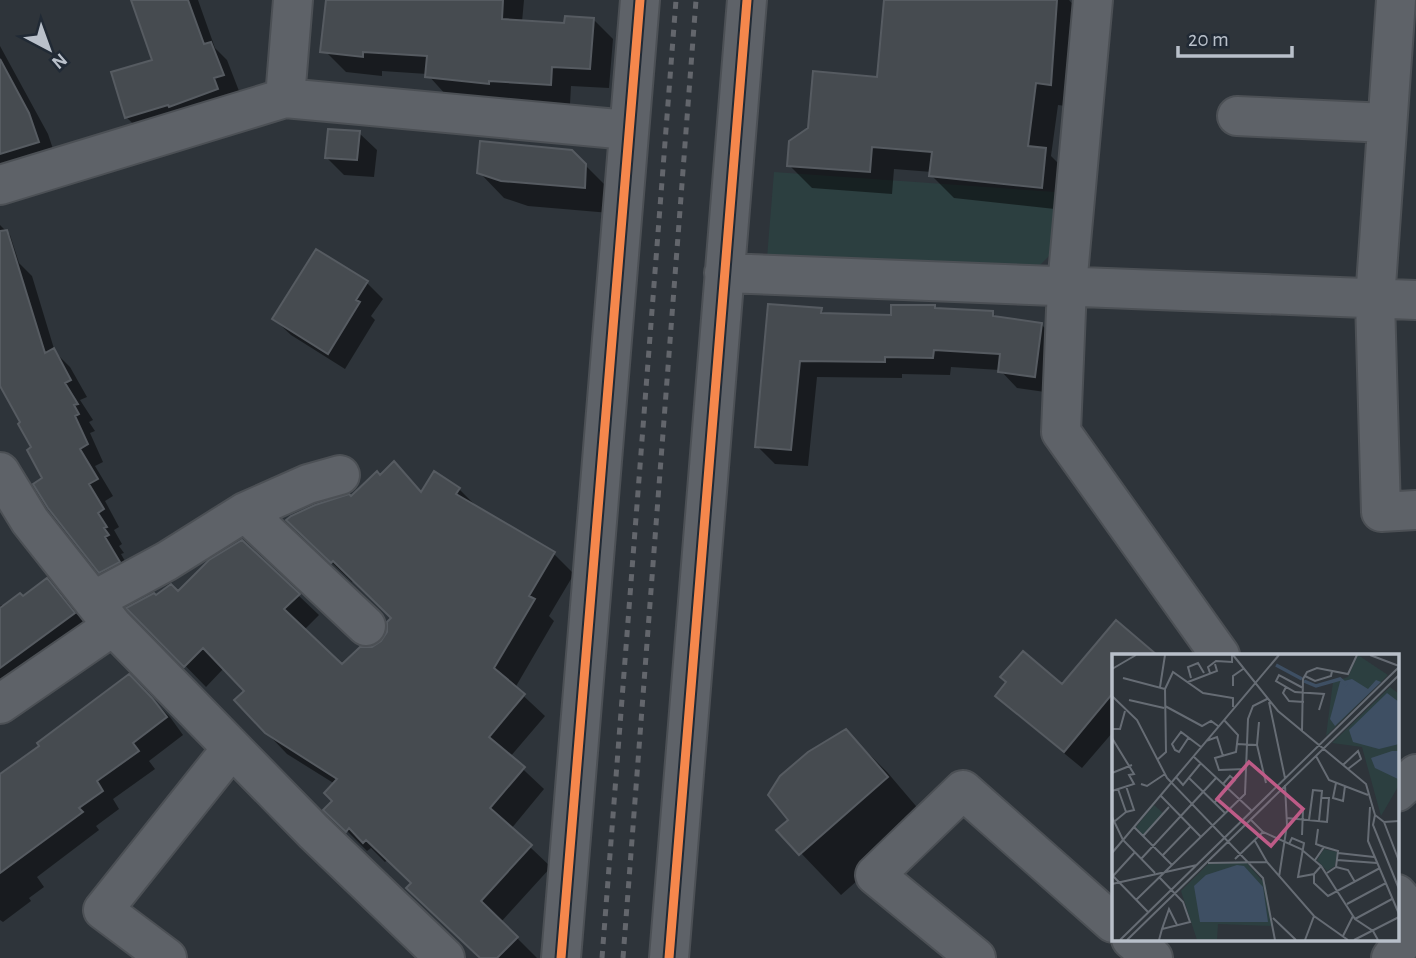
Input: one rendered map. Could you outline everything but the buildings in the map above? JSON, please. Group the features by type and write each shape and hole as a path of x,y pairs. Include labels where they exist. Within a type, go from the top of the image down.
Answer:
{"street":[{"path":"285,98 293,0"},
{"path":"561,958 640,0"},
{"path":"669,958 747,0"},
{"path":"1093,0 1067,286 1061,432 1219,654"},
{"path":"1396,0 1375,300 1381,512 1416,510"},
{"path":"0,184 285,98 628,130"},
{"path":"1237,116 1387,123"},
{"path":"724,273 1416,300"},
{"path":"0,472 30,521 103,613 314,831 445,958"},
{"path":"0,704 103,613 167,561 244,512 308,484 340,475"},
{"path":"244,512 366,626"},
{"path":"167,958 103,910 232,748"},
{"path":"1398,791 1416,774"},
{"path":"976,958 875,875 964,790 1112,922"},
{"path":"1398,895 1416,917"},
{"path":"1391,958 1416,923"},
{"path":"1132,940 1153,958"},
{"path":"1160,958 1174,940"}],"shaded area":[{"path":"774,172 1056,192 1049,256 1038,267 767,258"}],"railway":[{"path":"602,958 676,0"},
{"path":"623,958 696,0"}],"cycle path":[{"path":"561,958 640,0"},
{"path":"669,958 747,0"}]}
